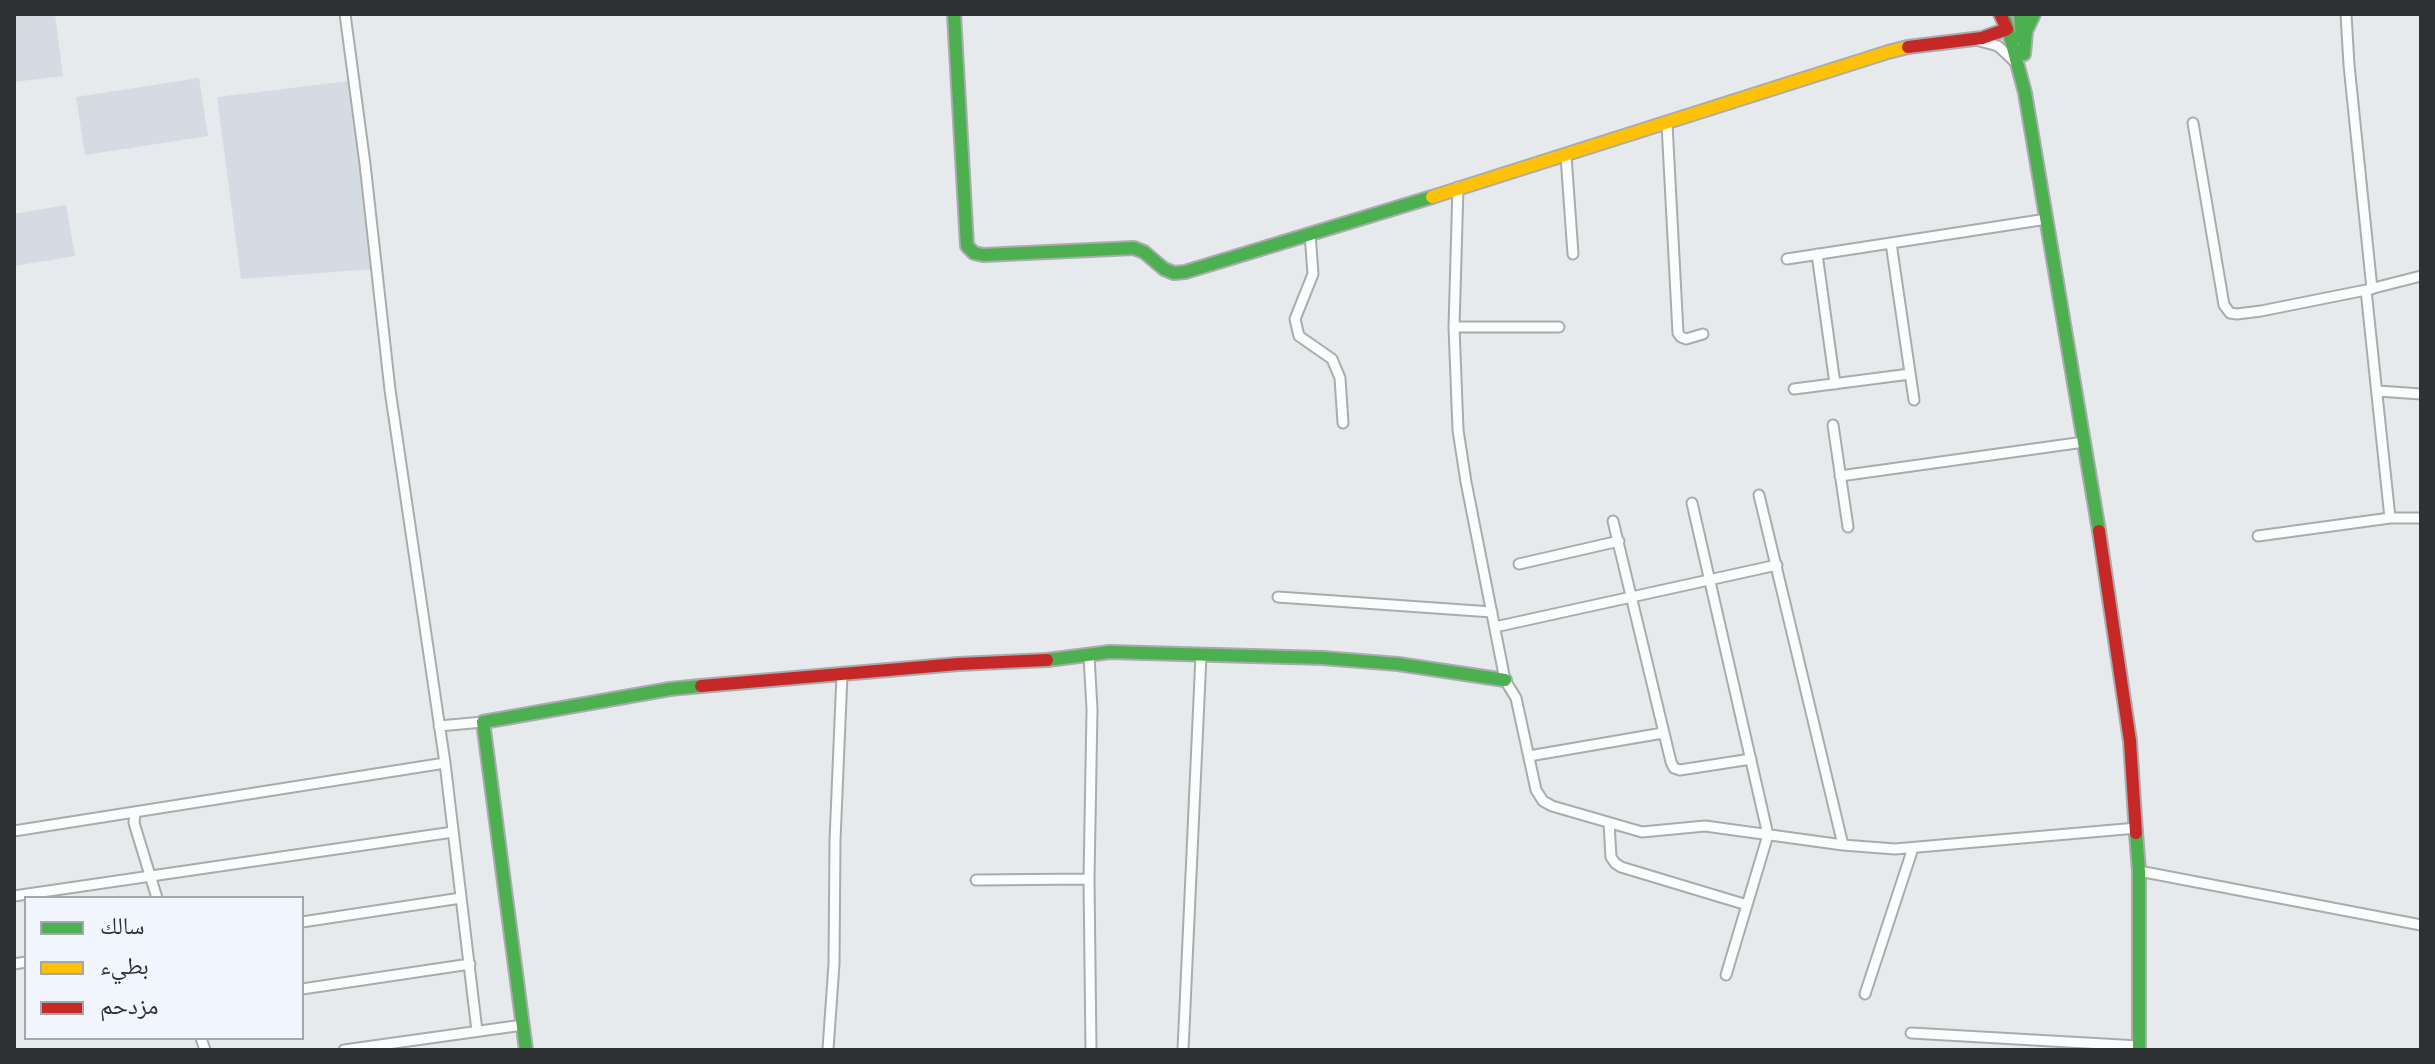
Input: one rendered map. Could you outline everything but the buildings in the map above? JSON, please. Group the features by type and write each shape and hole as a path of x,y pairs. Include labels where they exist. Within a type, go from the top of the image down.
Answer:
{"main road":[{"path":"954,14 967,246 974,253 983,255 1134,248 1174,273 1566,156 1888,52 1991,36 2004,21 2020,58"},
{"path":"2020,14 2020,58 2025,93 2124,696 2139,871 2139,1048"},
{"path":"2020,58 2026,31 2034,14"},
{"path":"526,1050 483,722 670,689 958,664 1030,662 1132,651 1323,658 1398,664 1505,680"}],"street":[{"path":"345,14 390,390 445,763 477,1031"},
{"path":"2346,14 2390,518"},
{"path":"1973,40 1998,46 2020,58"},
{"path":"2193,123 2227,310 2234,314 2249,313 2369,290 2421,276"},
{"path":"1667,124 1678,333 1686,339 1703,334"},
{"path":"1566,156 1573,254"},
{"path":"1458,187 1454,327 1458,430 1505,680 1516,698 1536,790 1543,801 1642,832 1705,826 1843,845 1913,848 2137,828"},
{"path":"1787,259 2047,219"},
{"path":"1310,233 1313,274 1295,319 1299,336 1332,359 1340,378 1343,423"},
{"path":"1891,243 1914,400"},
{"path":"1817,254 1835,384"},
{"path":"1454,327 1559,327"},
{"path":"1794,389 1910,374"},
{"path":"2378,391 2421,394"},
{"path":"1833,425 1848,527"},
{"path":"1840,476 2084,442"},
{"path":"1759,495 1843,845"},
{"path":"1692,503 1768,835 1726,975"},
{"path":"2258,536 2390,518 2421,518"},
{"path":"1613,521 1674,768 1680,770 1751,759"},
{"path":"1519,564 1619,541"},
{"path":"1495,627 1777,565"},
{"path":"1278,597 1492,612"},
{"path":"1183,1050 1201,655"},
{"path":"1089,656 1092,709 1089,879 1091,1050"},
{"path":"828,1050 834,964 835,840 842,675"},
{"path":"439,726 483,722"},
{"path":"1529,756 1663,733"},
{"path":"14,831 445,763"},
{"path":"135,813 134,823 156,896"},
{"path":"1609,823 1611,857 1621,867 1747,905"},
{"path":"14,896 453,832"},
{"path":"1865,994 1913,848"},
{"path":"2139,871 2421,925"},
{"path":"976,880 1089,879"},
{"path":"304,922 461,898"},
{"path":"304,989 470,964"},
{"path":"344,1050 523,1025"},
{"path":"1911,1033 2139,1048"}],"shaded area":[{"path":"14,14 55,14 63,76 14,82"},
{"path":"199,78 208,136 85,155 76,97"},
{"path":"349,81 373,269 241,279 217,97"},
{"path":"66,205 75,256 14,266 14,214"}],"traffic: fast":[{"path":"954,14 967,246 974,253 1134,248 1144,252 1164,269 1174,273 1185,272 1432,197"},
{"path":"2020,14 2022,38"},
{"path":"2024,54 2026,31 2034,14"},
{"path":"2006,21 2025,93 2099,531"},
{"path":"1047,660 1110,652 1323,658 1398,664 1505,680"},
{"path":"526,1050 483,722 701,686"},
{"path":"2136,833 2139,871 2139,1050"}],"traffic: slow":[{"path":"1432,197 1908,47"}],"traffic: jam":[{"path":"2000,14 2006,27"},
{"path":"1908,47 1982,38 2007,29"},
{"path":"2099,531 2130,741 2136,833"},
{"path":"701,686 958,664 1047,660"}]}
